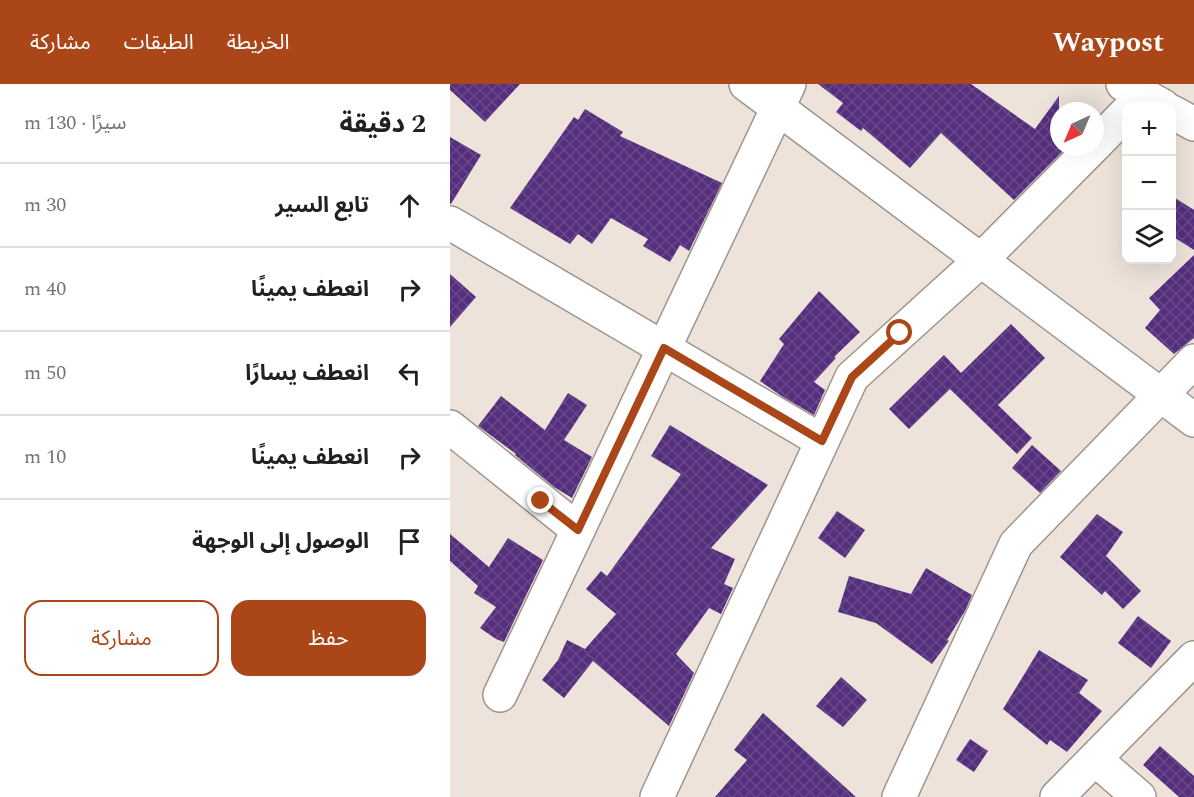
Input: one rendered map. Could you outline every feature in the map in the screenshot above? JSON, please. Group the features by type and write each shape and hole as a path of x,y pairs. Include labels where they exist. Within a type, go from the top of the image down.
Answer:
{"street":[{"path":"746,84 784,96 981,260 1194,420"},
{"path":"500,695 784,96"},
{"path":"1104,136 1141,98"},
{"path":"1176,114 1194,124"},
{"path":"657,797 852,377 981,260 1084,156"},
{"path":"450,223 822,441"},
{"path":"899,797 1016,544 1194,361"},
{"path":"450,427 578,530"},
{"path":"1057,797 1194,658"},
{"path":"1095,759 1139,797"}],"building":[{"path":"450,84 520,84 485,122 450,90"},
{"path":"818,84 971,84 1035,129 1050,108 1050,156 1058,156 1014,200 941,133 910,168 863,128 861,131 836,112 843,103"},
{"path":"585,109 623,132 620,136 722,183 689,251 680,245 670,262 643,246 648,239 611,218 592,244 578,234 570,244 510,208 574,117 578,120"},
{"path":"450,137 481,155 451,204 450,204"},
{"path":"1176,199 1194,210 1194,250 1176,239"},
{"path":"1194,255 1194,338 1174,354 1145,328 1160,310 1149,298"},
{"path":"450,274 476,297 450,327"},
{"path":"819,291 860,332 834,357 836,358 814,382 825,390 814,415 760,381 784,344 779,339"},
{"path":"1011,324 1045,358 998,405 1032,438 1017,454 950,389 909,429 889,409 944,355 961,373"},
{"path":"568,393 587,405 564,440 592,457 572,498 554,487 516,454 478,426 501,396 545,430"},
{"path":"670,425 768,485 711,548 735,559 724,584 733,588 721,614 709,608 676,654 694,673 669,726 593,661 564,698 542,680 558,660 567,640 585,649 616,614 586,589 601,571 607,576 681,474 651,456"},
{"path":"1032,445 1061,471 1040,493 1012,468"},
{"path":"837,511 865,530 845,558 818,538"},
{"path":"1097,514 1123,532 1106,556 1141,591 1123,609 1105,591 1102,595 1060,557"},
{"path":"450,534 489,567 508,538 543,560 504,642 480,628 496,607 474,593 478,586 450,561"},
{"path":"926,568 972,595 947,640 949,641 932,664 876,623 838,612 849,576 911,594"},
{"path":"1138,616 1171,641 1151,668 1118,643"},
{"path":"1039,650 1088,680 1079,693 1102,711 1067,752 1050,740 1047,745 1003,709"},
{"path":"841,677 867,700 843,727 816,706"},
{"path":"763,713 856,797 715,797 747,760 734,750"},
{"path":"970,739 988,751 974,772 956,760"},
{"path":"1160,746 1194,776 1194,797 1179,797 1143,765"}],"route":[{"path":"541,501 578,530 664,348 822,441 852,377 900,333"}]}
